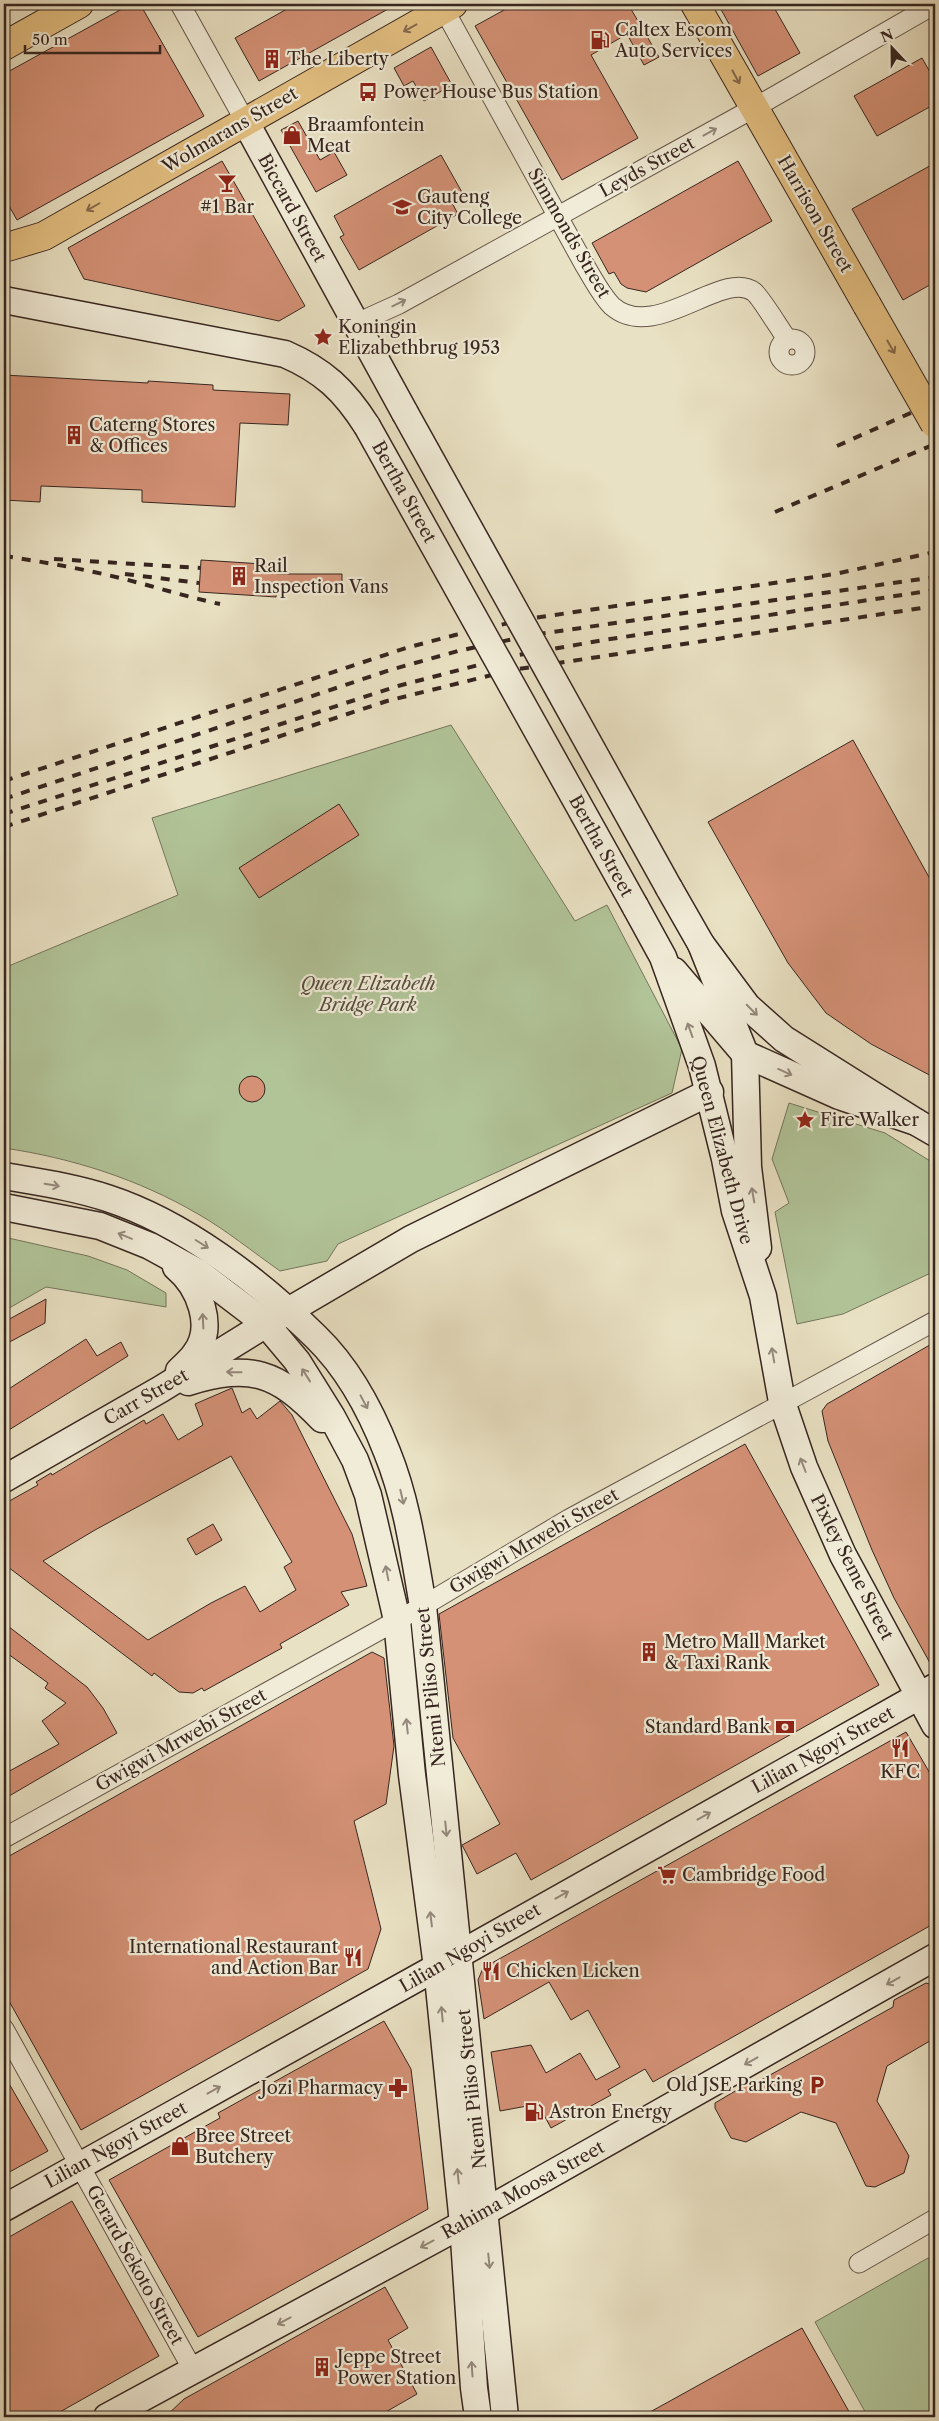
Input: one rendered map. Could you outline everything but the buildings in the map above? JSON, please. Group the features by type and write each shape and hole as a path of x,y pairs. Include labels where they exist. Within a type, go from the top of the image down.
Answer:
{"main road":[{"path":"4,46 79,4"},
{"name":"Harrison Street","path":"695,4 935,424"},
{"name":"Wolmarans Street","path":"4,248 44,236 446,5"}],"street":[{"name":"Biccard Street","path":"180,4 355,324 701,944"},
{"name":"Leyds Street","path":"355,324 398,304 557,217 754,108 935,4"},
{"name":"Simmonds Street","path":"446,5 557,217 584,264 611,305 624,313 649,316 674,310 726,289 743,288 754,292 787,339"},
{"name":"Bertha Street","path":"4,300 285,354 308,364 334,382 353,404 367,426 635,906"},
{"name":"Queen Elizabeth Drive","path":"635,906 663,957 710,1092 735,1211 763,1296 782,1402"},
{"path":"701,944 745,1054 748,1168 755,1207 763,1296"},
{"path":"701,944 747,1006 772,1030 926,1127"},
{"path":"663,957 745,1054 839,1096 926,1127"},
{"name":"Carr Street","path":"4,1479 161,1390 277,1318 411,1239 710,1092"},
{"name":"Ntemi Piliso Street","path":"4,1176 76,1189 108,1198 173,1227 208,1248 255,1282 277,1318 297,1361 332,1417 355,1460 368,1495 397,1620 412,1775 437,1967 473,2218 505,2417"},
{"name":"Ntemi Piliso Street","path":"4,1207 100,1226 150,1246 277,1318 317,1338 340,1366 362,1398 387,1451 401,1492 423,1606 459,1953 473,2218 474,2388 478,2417"},
{"path":"150,1246 184,1274 196,1289 204,1321 203,1338 196,1353 161,1390"},
{"name":"Gwigwi Mrwebi Street","path":"4,1838 423,1606 569,1519 782,1402 935,1321"},
{"path":"161,1390 227,1372 253,1373 274,1379 303,1399 345,1442"},
{"name":"Pixley Seme Street","path":"782,1402 804,1467 839,1547 927,1691 935,1725"},
{"name":"Lilian Ngoyi Street","path":"4,2208 927,1691"},
{"name":"Rahima Moosa Street","path":"107,2417 473,2218 935,1957"},
{"name":"Gerard Sekoto Street","path":"4,2029 193,2370"},
{"path":"859,2263 935,2219"}],"green space":[{"name":"Queen Elizabeth Bridge Park","path":"451,725 575,921 607,905 682,1049 672,1093 338,1244 327,1261 280,1271 208,1220 152,1190 79,1164 4,1148 4,968 178,895 152,818"},
{"path":"789,1103 885,1133 935,1164 935,1271 843,1314 797,1324 775,1212 789,1203 772,1159"},
{"path":"4,1237 88,1256 127,1270 166,1293 166,1307 46,1287 4,1311"},
{"path":"928,2258 935,2262 935,2417 868,2417 815,2322"}],"railway":[{"path":"837,446 935,402"},
{"path":"775,512 935,444"},
{"path":"4,781 406,648 455,635 527,619 835,574 935,552"},
{"path":"4,556 94,572 220,604"},
{"path":"54,559 200,568"},
{"path":"125,574 199,583"},
{"path":"4,799 390,670 458,651 532,635 935,577"},
{"path":"4,814 398,686 513,656 604,640 935,590"},
{"path":"4,827 387,701 512,670 935,606"}],"place":[{"name":"Caltex Escom Auto Services","path":"600,40"},
{"name":"The Liberty","path":"272,59"},
{"name":"Power House Bus Station","path":"368,92"},
{"name":"Braamfontein Meat","path":"292,135"},
{"name":"#1 Bar","path":"227,183"},
{"name":"Gauteng City College","path":"402,207"},
{"name":"Koningin Elizabethbrug 1953","path":"323,337"},
{"name":"Caterng Stores & Offices","path":"74,435"},
{"name":"Rail Inspection Vans","path":"239,576"},
{"name":"Fire Walker","path":"805,1120"},
{"name":"Metro Mall Market & Taxi Rank","path":"649,1652"},
{"name":"Standard Bank","path":"785,1727"},
{"name":"KFC","path":"900,1748"},
{"name":"Cambridge Food","path":"667,1875"},
{"name":"International Restaurant and Action Bar","path":"353,1957"},
{"name":"Chicken Licken","path":"491,1971"},
{"name":"Old JSE Parking","path":"817,2085"},
{"name":"Jozi Pharmacy","path":"398,2088"},
{"name":"Astron Energy","path":"534,2112"},
{"name":"Bree Street Butchery","path":"180,2146"},
{"name":"Jeppe Street Power Station","path":"322,2367"}]}
